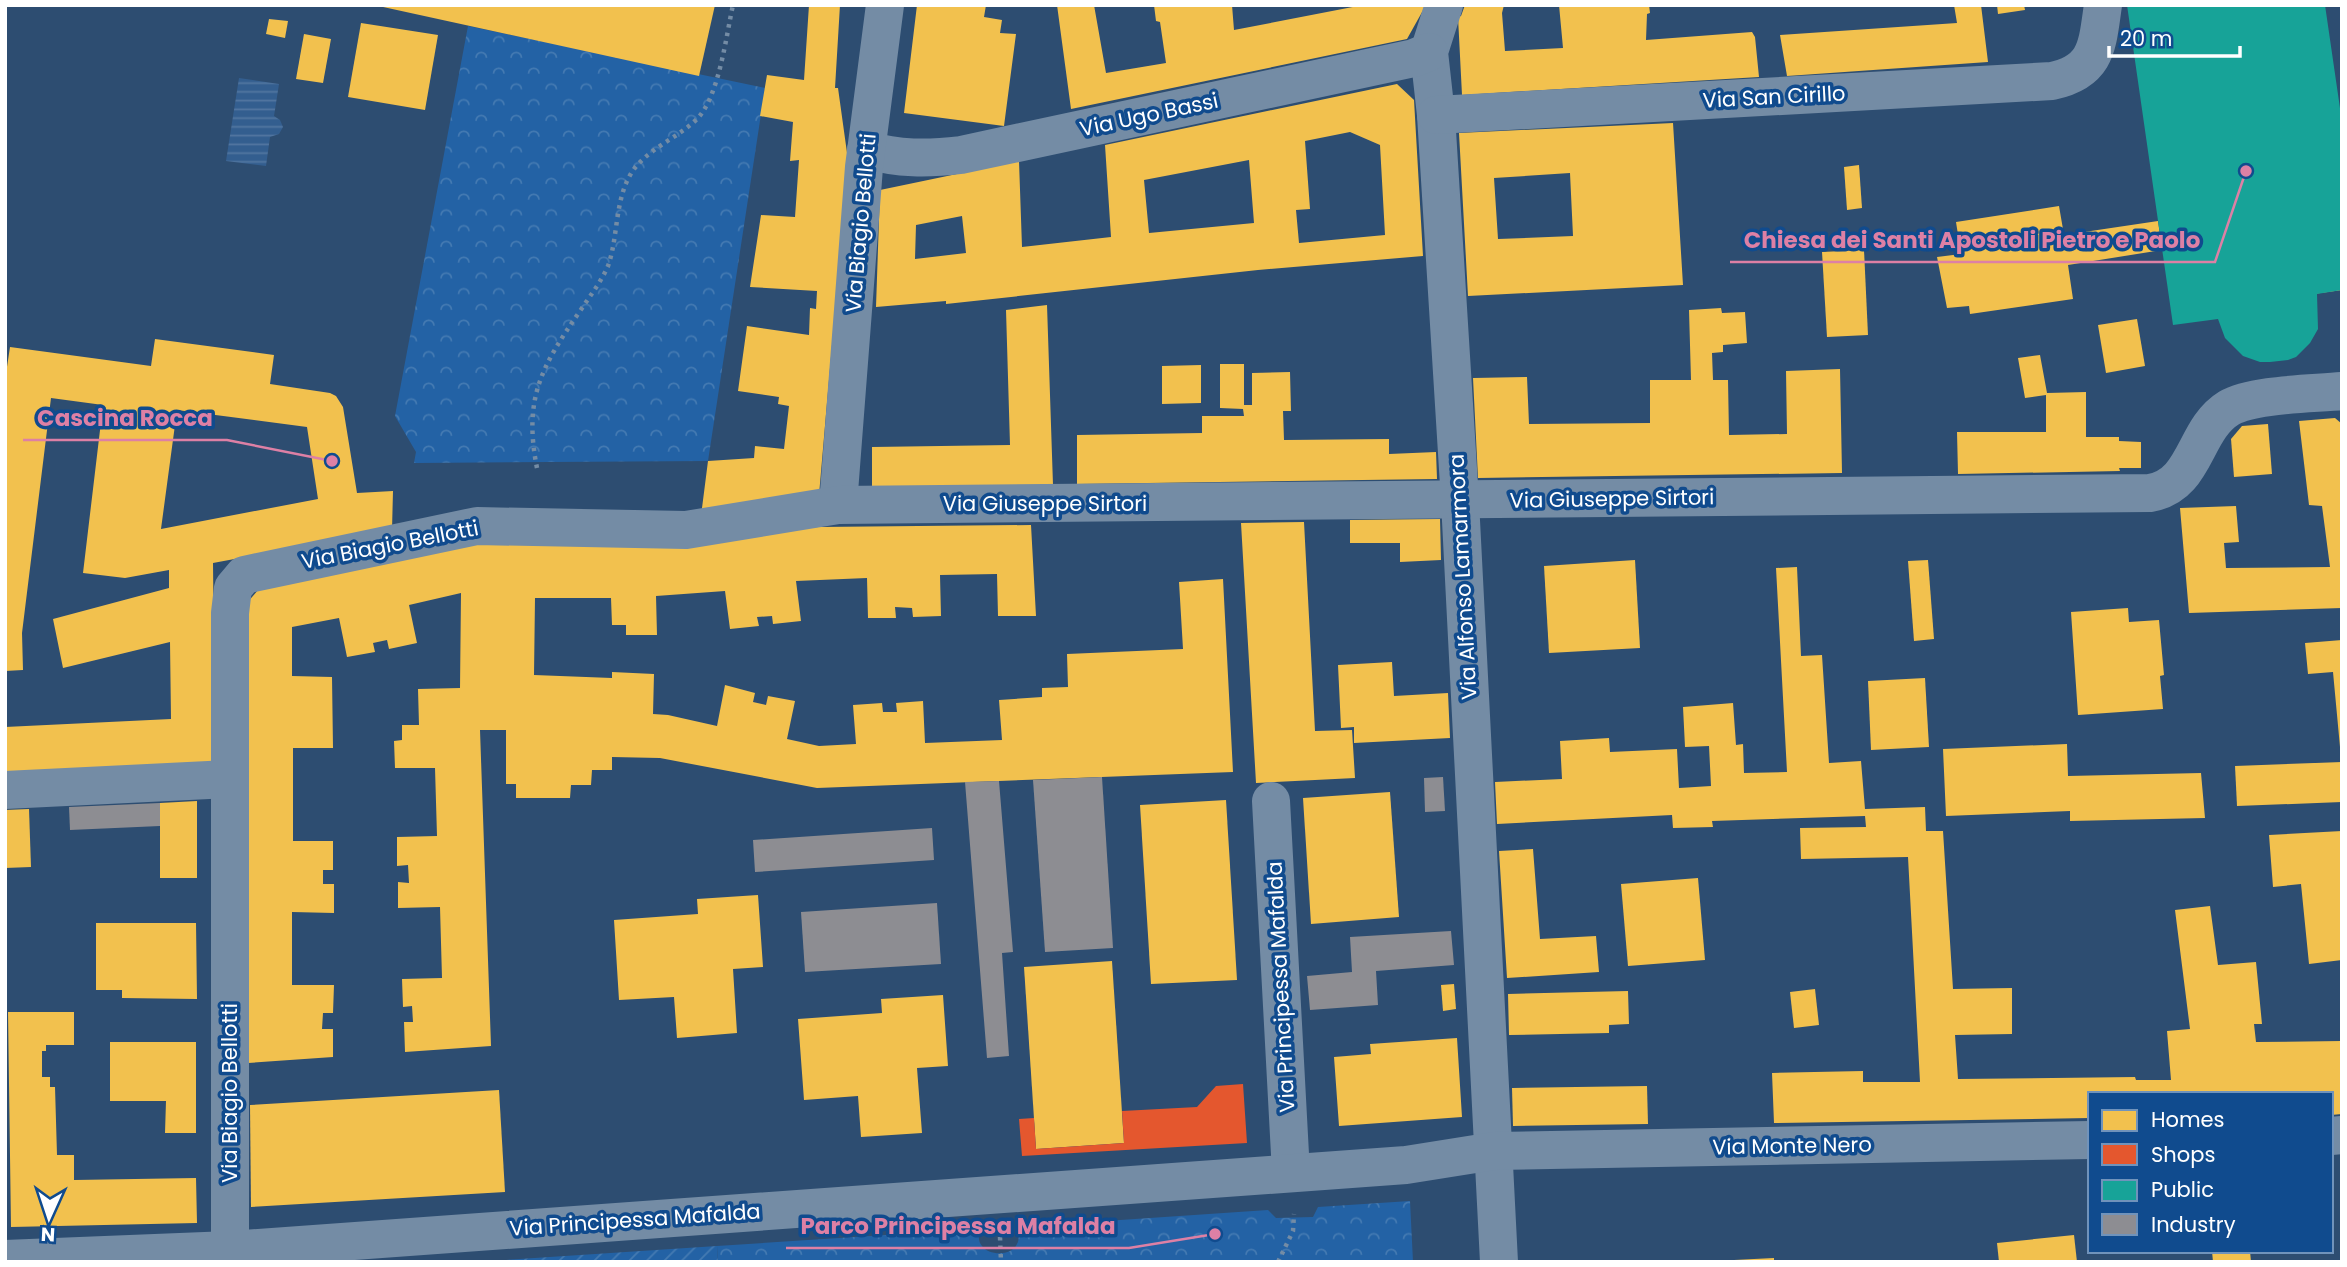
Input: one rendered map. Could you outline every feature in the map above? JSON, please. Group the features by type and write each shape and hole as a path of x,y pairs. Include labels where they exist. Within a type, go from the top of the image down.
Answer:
{"street":[{"name":"Via Biagio Bellotti","path":"230,1256 229,779 233,588 244,575 477,526 686,530 838,505 866,150 885,5"},
{"name":"Via Alfonso Lamarmora","path":"1444,5 1429,52 1436,116 1460,501 1499,1262"},
{"name":"Via San Cirillo","path":"1436,116 2043,82 2072,75 2087,64 2097,47 2103,5"},
{"name":"Via Ugo Bassi","path":"866,150 905,158 961,155 1414,58 1429,52"},
{"name":"Via Giuseppe Sirtori","path":"838,505 2150,493 2168,488 2181,477 2214,421 2231,407 2256,400 2342,391"},
{"path":"5,790 229,779"},
{"name":"Via Principessa Mafalda","path":"1271,801 1291,1173"},
{"name":"Via Monte Nero","path":"1494,1151 2088,1140"},
{"name":"Via Principessa Mafalda","path":"5,1259 230,1256 1406,1166 1494,1151"}],"path":[{"path":"537,468 532,424 534,398 542,370 604,275 613,250 621,201 633,170 650,153 697,119 706,107 713,93 733,5"},
{"path":"1278,1262 1293,1231 1294,1218"},
{"path":"1000,1232 1001,1262"}],"green space":[{"path":"468,26 765,88 708,461 414,463 416,452 395,416"},
{"path":"1410,1201 1413,1262 718,1262 717,1246 978,1229 979,1240 985,1249 1006,1253 1017,1244 1017,1227 1268,1210 1276,1218 1313,1217 1318,1207"},
{"path":"717,1246 718,1262 474,1262"}],"shaded area":[{"path":"239,78 279,84 274,116 280,120 283,127 279,134 270,137 266,166 226,161"}],"building: Homes":[{"path":"374,5 715,5 699,76"},
{"path":"809,5 840,5 835,88 838,88 848,160 819,495 701,516 708,461 754,458 755,446 784,449 789,406 778,404 779,397 738,391 747,326 809,335 810,308 816,309 817,291 750,287 761,215 795,217 799,160 790,161 793,122 760,116 767,75 804,80"},
{"path":"917,5 986,5 984,17 1002,20 1000,33 1016,34 1004,126 904,113"},
{"path":"1057,5 1094,5 1106,73 1166,63 1160,22 1156,21 1154,5 1232,5 1234,30 1363,5 1426,5 1407,39 1071,109"},
{"path":"1465,5 1504,5 1502,13 1505,51 1563,48 1559,5 1649,5 1646,40 1752,32 1755,37 1759,77 1462,95 1458,17"},
{"path":"1954,5 1981,5 1988,62 1787,76 1780,35 1957,23"},
{"path":"1997,5 2024,5 2025,10 1998,14"},
{"path":"269,19 288,21 285,38 266,34"},
{"path":"361,23 438,35 425,110 348,97"},
{"path":"304,34 331,39 323,83 296,79"},
{"path":"1397,84 1414,100 1423,256 1258,270 946,304 946,301 876,307 880,190 1019,161 1022,247 1111,237 1105,145","holes":["1350,132 1380,145 1385,235 1299,243 1296,210 1310,209 1305,141","1249,160 1254,223 1149,233 1144,180","962,216 966,253 915,259 916,225"]},
{"path":"1673,123 1683,285 1468,296 1459,133","holes":["1570,173 1573,236 1498,239 1494,178"]},
{"path":"1859,165 1862,208 1847,210 1844,167"},
{"path":"2059,206 2064,235 2158,221 2162,250 2068,265 2073,299 1970,314 1969,306 1947,308 1937,257 1961,254 1956,222"},
{"path":"2342,246 2342,290 2306,295 2300,251"},
{"path":"1864,250 1868,335 1827,337 1822,252"},
{"path":"1047,305 1053,485 872,487 872,447 1010,445 1006,310"},
{"path":"1721,308 1722,313 1745,312 1747,343 1723,345 1723,352 1712,353 1713,380 1728,380 1729,435 1787,434 1786,371 1840,369 1842,473 1478,478 1473,378 1527,377 1529,424 1650,423 1650,380 1691,380 1689,310"},
{"path":"2137,319 2145,366 2106,373 2098,325"},
{"path":"155,339 274,355 270,384 336,396 343,407 357,493 393,491 392,530 213,563 215,763 5,773 5,727 171,719 170,642 63,668 53,619 169,588 169,570 125,578 83,573 103,405 51,398 22,633 23,670 5,671 5,380 10,347 151,366","holes":["177,410 307,427 318,499 161,529"]},
{"path":"2040,355 2047,393 2086,392 2086,437 2119,437 2119,441 2141,442 2141,468 2119,468 2120,471 1958,474 1957,432 2046,432 2046,395 2025,398 2018,358"},
{"path":"1220,364 1244,364 1244,405 1252,405 1252,373 1290,372 1291,411 1283,411 1284,440 1389,439 1389,454 1436,452 1437,479 1077,484 1077,435 1202,433 1202,416 1244,416 1243,409 1220,408"},
{"path":"1201,365 1201,403 1162,404 1162,366"},
{"path":"2335,418 2342,424 2342,608 2189,613 2180,508 2236,506 2239,542 2224,543 2226,568 2330,567 2322,506 2309,505 2299,421"},
{"path":"2268,424 2272,474 2234,477 2231,439 2242,426"},
{"path":"1440,519 1441,560 1400,562 1400,543 1350,543 1350,520"},
{"path":"1304,522 1315,731 1352,730 1355,778 1256,783 1241,523"},
{"path":"1031,525 1036,616 998,616 997,574 940,575 941,616 913,617 912,608 895,607 896,618 868,618 867,578 796,581 801,621 773,624 772,616 757,617 759,626 730,629 725,591 656,596 657,635 626,635 626,625 612,625 611,598 535,598 534,675 612,678 612,672 654,674 653,714 717,726 725,685 755,693 753,702 766,705 768,696 795,701 787,739 819,746 856,744 853,705 882,703 883,712 897,712 896,703 923,701 925,743 1002,740 999,700 1042,697 1042,688 1068,687 1067,654 1183,649 1179,582 1223,579 1233,772 817,788 660,758 612,757 612,770 592,770 591,785 571,785 570,798 516,798 516,784 506,784 506,730 480,730 491,1046 405,1052 404,1022 413,1022 412,1006 403,1007 402,979 442,978 440,907 398,908 398,882 409,883 408,865 397,866 397,837 437,836 435,768 395,768 394,741 402,740 402,725 419,725 418,689 460,688 461,593 409,605 417,643 389,649 387,640 373,643 375,652 347,657 339,618 292,627 292,676 332,677 333,748 293,748 293,841 333,841 333,870 323,870 323,884 334,884 334,913 292,912 292,985 334,985 333,1013 323,1013 322,1029 333,1029 333,1057 248,1063 245,605 259,589 508,538 819,527"},
{"path":"1635,560 1640,648 1549,653 1544,566"},
{"path":"1928,560 1934,639 1914,641 1908,561"},
{"path":"1797,567 1801,656 1822,655 1829,763 1861,761 1865,809 1925,807 1926,831 1943,831 1953,989 2012,988 2012,1034 1955,1035 1958,1079 2135,1077 2136,1080 2171,1080 2167,1031 2190,1029 2175,910 2210,906 2218,965 2256,962 2262,1024 2254,1024 2256,1042 2342,1041 2342,1114 2333,1115 2333,1092 2088,1092 2088,1118 1774,1123 1772,1073 1863,1071 1863,1082 1920,1082 1908,857 1801,859 1800,828 1866,827 1865,816 1712,821 1713,827 1673,828 1672,815 1497,824 1495,782 1562,779 1560,741 1609,738 1610,752 1677,749 1679,788 1711,786 1709,746 1685,747 1683,707 1733,703 1736,745 1743,744 1744,773 1787,772 1776,568"},
{"path":"2128,608 2129,622 2159,620 2164,675 2160,676 2163,709 2078,715 2071,612"},
{"path":"2342,640 2340,747 2333,672 2308,674 2305,643"},
{"path":"1392,662 1394,696 1448,693 1450,738 1354,743 1354,727 1341,728 1338,665"},
{"path":"1925,678 1929,747 1871,750 1868,681"},
{"path":"2067,744 2068,776 2201,773 2205,818 2070,821 2070,811 1946,816 1943,749"},
{"path":"2342,762 2342,802 2237,806 2235,766"},
{"path":"1390,792 1399,917 1311,924 1303,798"},
{"path":"1226,800 1237,980 1151,984 1140,805"},
{"path":"197,801 197,878 160,878 160,803"},
{"path":"29,809 31,867 5,868 5,810"},
{"path":"2342,831 2342,960 2309,964 2301,884 2273,887 2269,835"},
{"path":"1533,849 1540,939 1596,936 1599,972 1507,978 1499,851"},
{"path":"1698,878 1705,960 1628,966 1621,884"},
{"path":"758,895 763,967 733,969 737,1033 677,1038 674,997 619,1000 614,920 698,914 697,899"},
{"path":"96,923 196,923 197,999 122,998 122,990 96,990"},
{"path":"1112,961 1124,1143 1036,1149 1024,967"},
{"path":"1454,984 1456,1009 1443,1011 1441,985"},
{"path":"1815,989 1819,1025 1794,1028 1790,992"},
{"path":"1628,991 1629,1024 1609,1025 1609,1033 1509,1035 1508,994"},
{"path":"943,995 948,1066 917,1068 922,1133 861,1137 858,1096 804,1100 798,1019 882,1013 881,999"},
{"path":"8,1012 74,1012 74,1045 46,1045 46,1051 42,1051 42,1077 50,1077 50,1087 55,1087 57,1155 74,1155 74,1180 196,1178 197,1223 11,1227"},
{"path":"1457,1038 1462,1117 1339,1126 1334,1057 1371,1054 1370,1044"},
{"path":"110,1042 196,1042 196,1133 165,1133 166,1101 110,1101"},
{"path":"1647,1086 1648,1124 1513,1126 1512,1088"},
{"path":"499,1090 505,1192 251,1207 250,1105"},
{"path":"2074,1235 2077,1262 1999,1262 1997,1243"},
{"path":"2212,1253 2250,1253 2251,1262 2213,1262"},
{"path":"1774,1258 1774,1262 1734,1262 1734,1260"}],"building: Shops":[{"path":"1243,1084 1247,1143 1022,1156 1019,1119 1034,1118 1036,1149 1124,1143 1122,1111 1197,1107 1216,1086"}],"building: Public":[{"path":"2127,5 2325,5 2342,122 2342,290 2317,294 2318,329 2310,343 2296,357 2260,362 2243,356 2225,338 2218,319 2173,325"}],"building: Industry":[{"path":"1102,777 1113,948 1045,952 1033,780"},
{"path":"1443,777 1445,811 1425,812 1424,778"},
{"path":"999,781 1013,952 1002,953 1009,1056 987,1058 965,782"},
{"path":"160,803 160,826 70,830 69,807"},
{"path":"932,828 934,860 755,872 753,840"},
{"path":"937,903 941,964 805,972 801,912"},
{"path":"1451,931 1454,965 1376,971 1378,1005 1310,1010 1307,976 1352,972 1350,937"}],"place":[{"name":"Chiesa dei Santi Apostoli Pietro e Paolo","path":"2246,171"},
{"name":"Cascina Rocca","path":"332,461"},
{"name":"Parco Principessa Mafalda","path":"1215,1234"}]}
